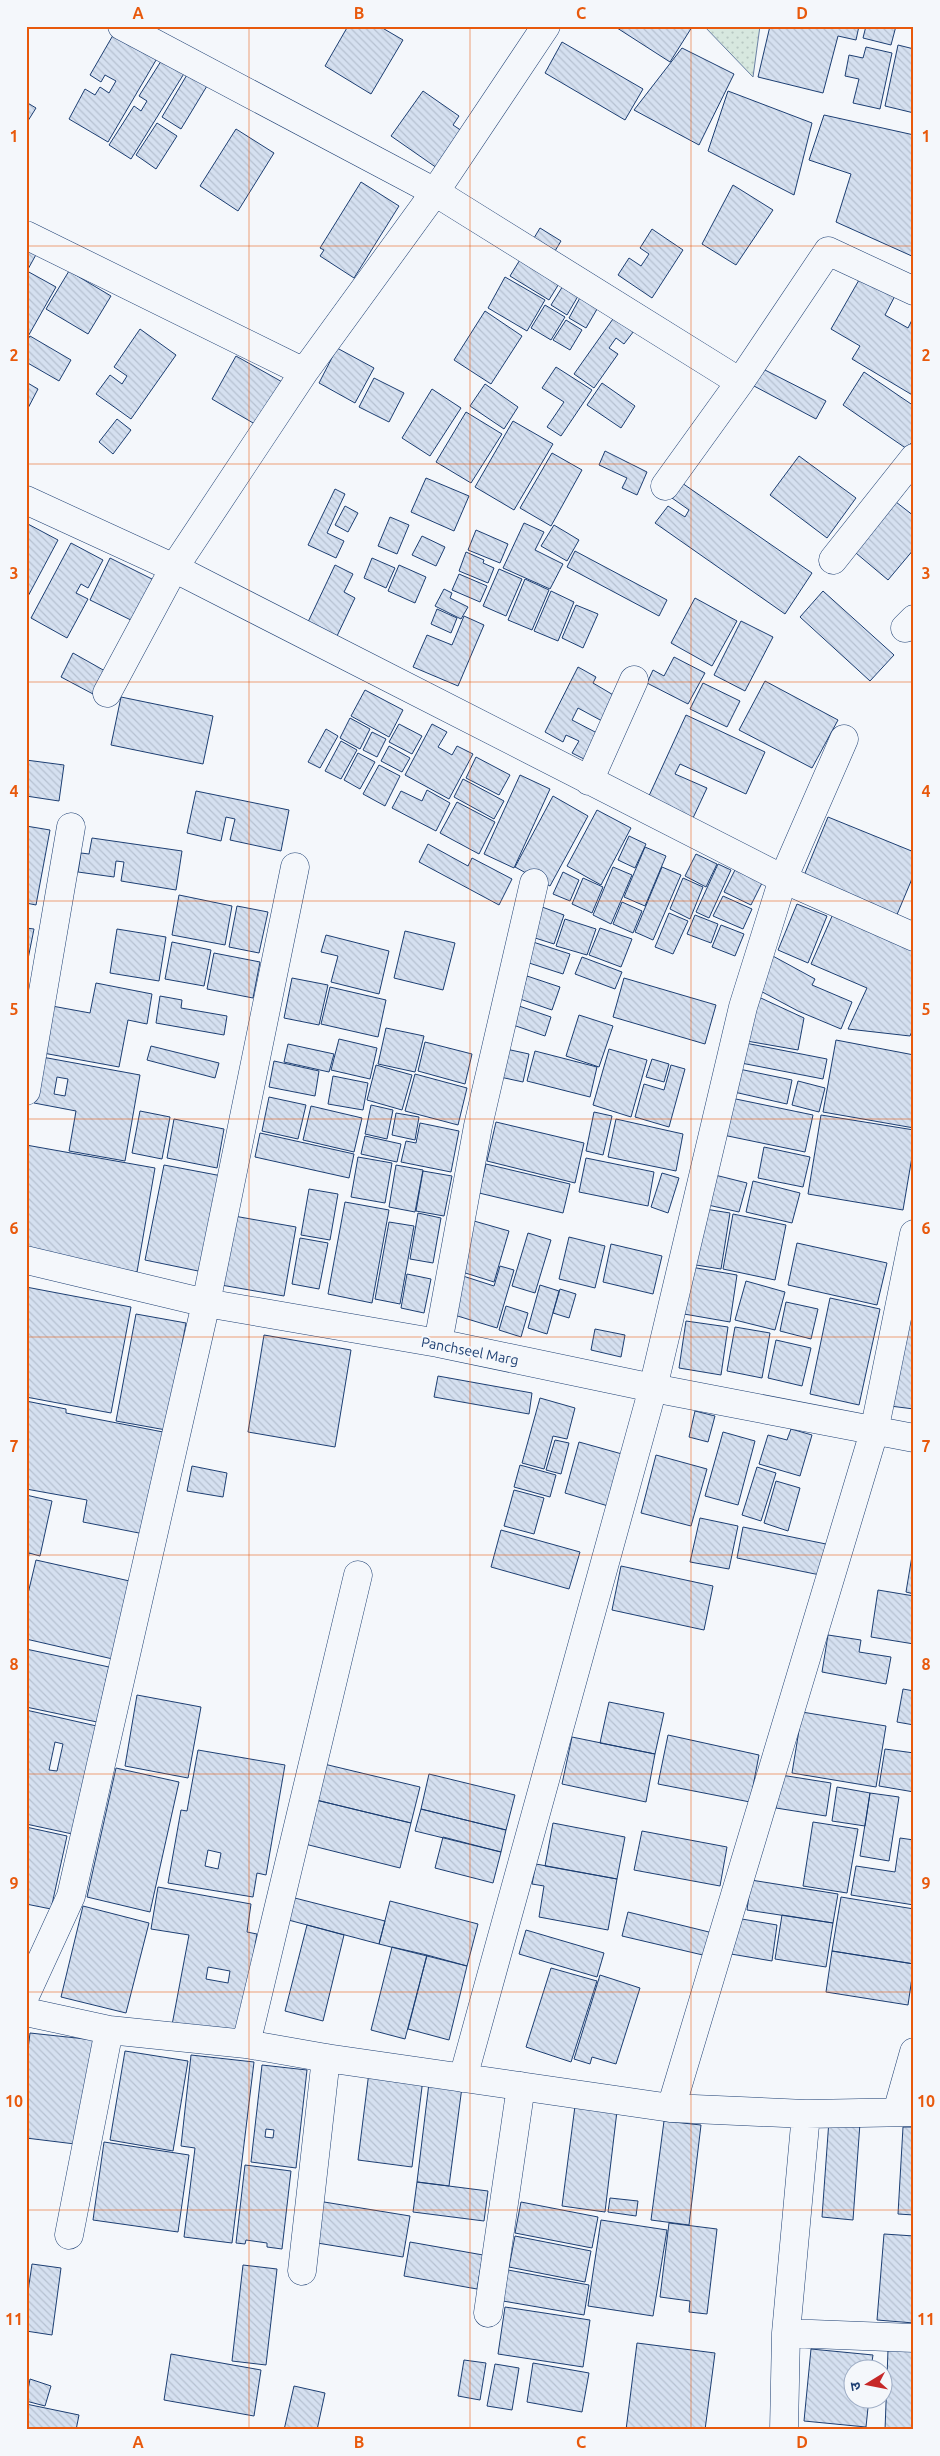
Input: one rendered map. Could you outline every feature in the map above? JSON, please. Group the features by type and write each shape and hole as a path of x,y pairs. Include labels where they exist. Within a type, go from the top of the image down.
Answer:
{"street":[{"path":"122,26 435,192 740,382"},
{"path":"107,693 174,568 304,372 435,192 546,26"},
{"path":"26,234 304,372"},
{"path":"665,486 740,382 828,251 914,291"},
{"path":"833,560 914,458"},
{"path":"26,500 174,568 783,879 914,937"},
{"path":"589,781 634,680"},
{"path":"463,2078 653,1388 743,1007 783,879 844,739"},
{"path":"26,1091 71,827"},
{"path":"26,1994 71,1896 206,1303 296,867"},
{"path":"438,1344 478,1126 534,883"},
{"path":"671,2108 874,1432 914,1234"},
{"name":"Panchseel Marg","path":"26,1260 206,1303 438,1344 874,1432 914,1438"},
{"path":"246,2044 358,1575"},
{"path":"26,2012 109,2030 246,2044 326,2058 671,2108 806,2114 905,2112 914,2052"},
{"path":"69,2235 109,2030"},
{"path":"302,2271 326,2058"},
{"path":"488,2313 521,2086"},
{"path":"784,2430 786,2333 806,2114"},
{"path":"786,2333 914,2338"}],"shaded area":[{"path":"704,26 760,26 753,77"}],"building":[{"path":"348,26 379,26 403,40 371,94 325,66"},
{"path":"614,26 690,26 692,27 670,62"},
{"path":"770,26 859,26 856,40 838,36 823,93 758,77"},
{"path":"866,26 896,26 891,45 863,38"},
{"path":"116,30 159,55 108,142 69,119 85,89 95,95 100,87 109,93 116,81 105,75 101,82 90,75"},
{"path":"562,42 643,89 625,120 545,73"},
{"path":"898,45 914,49 914,113 885,106"},
{"path":"866,47 892,53 880,109 853,103 859,79 845,76 849,55 863,58"},
{"path":"682,48 734,74 699,145 634,110"},
{"path":"163,58 185,72 131,159 109,145 134,106 141,111 147,101 139,96"},
{"path":"191,68 210,81 181,129 162,117"},
{"path":"423,91 459,116 453,125 462,131 437,168 391,136"},
{"path":"728,91 812,123 794,195 708,151"},
{"path":"26,102 36,108 26,124"},
{"path":"824,115 914,135 914,257 836,222 851,174 809,160"},
{"path":"157,123 177,136 156,169 136,155"},
{"path":"236,129 274,153 238,211 200,186"},
{"path":"361,182 399,206 354,278 320,256 324,250 320,248"},
{"path":"733,185 773,210 736,265 702,244"},
{"path":"540,228 561,241 549,261 528,248"},
{"path":"652,229 683,250 652,298 618,275 629,258 641,266 649,254 640,248"},
{"path":"26,245 38,251 27,271 56,287 26,340"},
{"path":"526,250 565,274 549,300 510,276"},
{"path":"69,271 111,296 88,334 46,309"},
{"path":"863,273 897,292 885,315 908,328 914,316 914,396 852,359 860,346 831,329"},
{"path":"505,277 545,300 527,331 488,308"},
{"path":"566,281 581,291 567,315 551,305"},
{"path":"582,294 600,304 586,328 569,318"},
{"path":"545,305 565,317 551,340 531,328"},
{"path":"620,309 640,323 624,344 616,338 609,348 618,354 594,388 574,374"},
{"path":"485,311 522,336 491,384 454,360"},
{"path":"566,320 582,330 570,350 553,340"},
{"path":"140,329 176,355 131,419 96,394 110,375 122,384 127,376 114,367"},
{"path":"30,336 71,360 59,381 26,362 26,342"},
{"path":"337,348 374,368 355,403 319,383"},
{"path":"236,356 284,383 260,427 212,399"},
{"path":"556,367 592,390 561,436 547,427 564,402 542,388"},
{"path":"763,369 826,401 816,419 754,386"},
{"path":"864,372 914,406 914,439 907,449 843,405"},
{"path":"374,378 404,393 389,422 359,407"},
{"path":"26,382 38,389 26,412"},
{"path":"602,383 635,406 621,428 587,405"},
{"path":"485,384 518,407 504,429 470,406"},
{"path":"432,389 461,408 430,456 402,438"},
{"path":"466,412 502,434 471,483 436,462"},
{"path":"117,419 131,430 113,454 99,442"},
{"path":"513,421 553,444 514,510 475,487"},
{"path":"605,451 647,472 637,495 622,488 627,478 599,465"},
{"path":"552,453 582,470 551,526 520,508"},
{"path":"799,456 856,498 827,538 770,495"},
{"path":"426,478 469,496 454,531 411,512"},
{"path":"682,483 812,573 785,614 655,523 668,506 685,517 689,510 672,498"},
{"path":"335,489 345,494 327,533 344,541 336,558 308,545"},
{"path":"896,502 914,516 914,549 888,580 850,548"},
{"path":"345,506 358,513 348,532 335,525"},
{"path":"390,517 409,525 397,554 378,546"},
{"path":"26,523 58,540 26,600"},
{"path":"524,523 544,532 535,550 563,564 550,589 503,568"},
{"path":"554,525 579,540 567,561 541,546"},
{"path":"476,530 508,544 500,563 468,550"},
{"path":"422,536 445,547 436,566 412,555"},
{"path":"71,543 103,560 88,588 81,584 76,593 88,599 67,638 31,618"},
{"path":"575,551 667,600 659,616 567,567"},
{"path":"466,552 484,560 483,563 494,568 488,583 459,571"},
{"path":"110,558 158,582 137,623 90,600"},
{"path":"372,558 395,568 386,588 364,578"},
{"path":"335,565 353,574 344,592 355,598 337,636 308,622"},
{"path":"399,565 426,577 415,603 388,591"},
{"path":"499,569 522,579 506,616 483,606"},
{"path":"459,574 487,586 480,602 452,590"},
{"path":"525,579 549,590 532,630 508,620"},
{"path":"444,589 452,593 450,598 468,607 461,619 435,606"},
{"path":"551,591 574,602 558,641 534,631"},
{"path":"823,591 894,655 870,681 800,617"},
{"path":"695,598 737,621 712,666 671,643"},
{"path":"576,605 598,614 583,648 562,638"},
{"path":"437,609 457,618 451,633 431,624"},
{"path":"464,616 484,625 458,686 413,667 427,635 452,645"},
{"path":"741,621 773,637 745,691 714,675"},
{"path":"73,653 105,671 93,694 61,677"},
{"path":"674,657 705,673 688,704 647,683 653,670 664,676"},
{"path":"578,667 596,677 593,683 615,696 602,721 578,708 572,720 597,733 584,759 572,753 579,741 566,735 563,742 545,732"},
{"path":"765,681 838,720 812,768 739,730"},
{"path":"703,683 740,701 727,727 690,709"},
{"path":"365,690 403,710 389,737 351,716"},
{"path":"121,697 213,716 203,764 111,745"},
{"path":"686,715 765,752 746,794 680,764 675,774 707,788 693,818 648,798"},
{"path":"350,718 370,729 360,749 340,738"},
{"path":"399,724 422,736 412,754 389,742"},
{"path":"432,724 447,732 438,747 452,755 457,746 473,754 449,799 405,775"},
{"path":"326,729 338,736 320,768 308,762"},
{"path":"372,732 386,739 377,757 363,750"},
{"path":"341,741 357,750 341,779 325,771"},
{"path":"389,746 410,758 402,772 381,761"},
{"path":"358,753 375,762 360,789 344,780"},
{"path":"476,757 510,775 499,795 466,778"},
{"path":"26,760 64,765 59,801 26,796"},
{"path":"379,765 400,776 385,806 363,794"},
{"path":"520,775 550,789 514,868 484,854"},
{"path":"463,779 504,801 494,819 454,797"},
{"path":"427,790 450,803 436,831 392,808 401,791 422,801"},
{"path":"196,791 289,810 281,851 230,840 235,819 226,817 221,841 187,833"},
{"path":"553,796 588,816 550,886 515,867"},
{"path":"457,802 495,822 479,854 440,833"},
{"path":"597,810 631,828 601,885 567,866"},
{"path":"828,817 914,852 914,874 896,917 803,878"},
{"path":"26,826 50,830 36,905 26,903"},
{"path":"629,836 646,844 635,868 618,860"},
{"path":"92,838 182,851 176,890 121,881 124,862 116,861 114,877 78,872 81,853 89,854"},
{"path":"428,844 468,866 472,858 512,879 499,905 419,862"},
{"path":"645,847 666,856 645,906 624,897"},
{"path":"696,854 717,864 706,887 685,876"},
{"path":"718,864 731,870 709,918 696,912"},
{"path":"613,867 632,875 611,924 593,915"},
{"path":"662,867 681,875 653,940 635,932"},
{"path":"735,870 762,883 751,905 724,892"},
{"path":"563,872 579,880 570,901 553,894"},
{"path":"583,878 603,887 592,913 572,904"},
{"path":"683,878 703,887 690,919 670,909"},
{"path":"179,895 232,906 225,945 172,935"},
{"path":"723,896 752,909 743,929 713,916"},
{"path":"622,902 642,911 633,933 613,924"},
{"path":"797,904 827,916 808,963 778,950"},
{"path":"237,906 268,912 259,953 229,947"},
{"path":"542,907 564,915 554,944 532,937"},
{"path":"669,913 688,921 673,954 655,947"},
{"path":"833,914 914,949 914,1026 910,1036 848,1029 867,988 811,964"},
{"path":"695,915 718,924 711,943 687,934"},
{"path":"565,919 596,929 587,955 556,946"},
{"path":"721,925 744,934 735,956 712,947"},
{"path":"26,928 34,929 26,969"},
{"path":"600,928 632,939 621,967 589,955"},
{"path":"117,929 166,937 159,981 110,973"},
{"path":"405,931 455,943 443,990 394,978"},
{"path":"326,935 389,951 379,994 331,982 338,956 321,952"},
{"path":"172,942 211,950 204,986 165,979"},
{"path":"533,942 570,954 563,974 526,962"},
{"path":"214,953 260,962 253,998 207,989"},
{"path":"771,955 815,979 812,985 852,1002 841,1029 798,1011 753,987"},
{"path":"582,957 622,972 615,989 575,974"},
{"path":"527,976 560,987 552,1010 520,999"},
{"path":"292,978 328,985 319,1025 284,1018"},
{"path":"624,978 716,1005 705,1044 613,1017"},
{"path":"96,983 152,994 147,1024 128,1020 119,1067 43,1053 52,1006 90,1013"},
{"path":"330,987 386,1000 378,1037 321,1024"},
{"path":"750,993 804,1018 798,1050 741,1040"},
{"path":"160,996 182,1000 181,1008 227,1016 224,1035 156,1023"},
{"path":"519,1006 551,1017 545,1036 513,1025"},
{"path":"579,1015 613,1026 599,1067 566,1056"},
{"path":"386,1028 424,1036 415,1072 378,1064"},
{"path":"339,1039 377,1048 370,1079 331,1070"},
{"path":"836,1040 914,1055 914,1128 823,1112"},
{"path":"425,1042 472,1054 465,1084 418,1071"},
{"path":"740,1042 827,1059 823,1079 736,1062"},
{"path":"288,1044 334,1054 329,1072 284,1062"},
{"path":"151,1046 219,1063 215,1078 147,1060"},
{"path":"506,1049 529,1054 523,1082 500,1077"},
{"path":"609,1049 647,1060 631,1117 593,1105"},
{"path":"535,1051 597,1067 590,1097 527,1081"},
{"path":"42,1057 140,1075 125,1161 69,1151 76,1111 34,1103","holes":["57,1077 68,1079 65,1096 54,1094"]},
{"path":"652,1059 669,1064 664,1082 646,1077"},
{"path":"274,1061 319,1071 315,1096 269,1087"},
{"path":"376,1065 412,1075 402,1110 367,1100"},
{"path":"671,1065 685,1069 669,1127 635,1117 644,1084 664,1090"},
{"path":"739,1069 792,1080 787,1104 734,1092"},
{"path":"415,1074 467,1088 458,1125 405,1111"},
{"path":"333,1076 368,1083 363,1110 328,1104"},
{"path":"798,1081 825,1088 819,1112 792,1105"},
{"path":"269,1097 306,1105 298,1139 262,1131"},
{"path":"731,1098 813,1115 805,1152 723,1135"},
{"path":"371,1105 393,1110 387,1139 365,1134"},
{"path":"311,1106 362,1118 354,1152 303,1140"},
{"path":"140,1111 170,1117 162,1159 132,1153"},
{"path":"594,1112 612,1116 603,1155 586,1151"},
{"path":"396,1113 419,1117 415,1140 392,1135"},
{"path":"821,1115 914,1130 914,1145 903,1210 808,1194"},
{"path":"174,1119 224,1129 217,1168 167,1158"},
{"path":"616,1119 683,1134 676,1171 608,1157"},
{"path":"496,1122 584,1143 575,1183 487,1161"},
{"path":"420,1123 459,1131 451,1172 401,1162 406,1141 416,1143"},
{"path":"260,1133 354,1154 349,1178 255,1157"},
{"path":"365,1136 401,1144 397,1162 361,1154"},
{"path":"26,1145 155,1168 137,1272 26,1253"},
{"path":"764,1147 810,1157 803,1187 758,1178"},
{"path":"358,1157 392,1163 385,1203 351,1197"},
{"path":"586,1158 654,1172 648,1206 579,1192"},
{"path":"486,1164 570,1184 563,1213 479,1193"},
{"path":"164,1165 222,1176 203,1272 145,1260"},
{"path":"396,1165 423,1170 415,1212 389,1207"},
{"path":"423,1171 452,1176 444,1216 416,1211"},
{"path":"662,1173 679,1178 668,1213 651,1207"},
{"path":"715,1175 747,1183 739,1212 708,1205"},
{"path":"753,1181 800,1193 792,1223 746,1212"},
{"path":"309,1189 338,1194 330,1240 301,1235"},
{"path":"345,1202 389,1210 372,1303 328,1294"},
{"path":"705,1209 730,1213 721,1269 696,1265"},
{"path":"418,1213 441,1218 433,1263 410,1259"},
{"path":"733,1214 786,1225 775,1280 723,1269"},
{"path":"234,1216 296,1227 284,1296 221,1285"},
{"path":"474,1221 509,1231 494,1282 459,1271"},
{"path":"389,1222 414,1226 400,1304 375,1299"},
{"path":"528,1233 551,1240 535,1293 512,1286"},
{"path":"569,1237 605,1246 595,1288 559,1279"},
{"path":"300,1238 328,1243 319,1289 292,1284"},
{"path":"797,1243 887,1263 877,1305 788,1285"},
{"path":"611,1244 662,1256 653,1294 603,1282"},
{"path":"500,1266 514,1270 497,1328 451,1314 463,1276 494,1286"},
{"path":"691,1267 737,1275 730,1322 684,1314"},
{"path":"407,1274 431,1279 424,1313 401,1308"},
{"path":"746,1281 785,1292 775,1330 735,1320"},
{"path":"540,1285 559,1291 547,1334 528,1328"},
{"path":"26,1287 131,1307 111,1413 26,1397"},
{"path":"560,1289 576,1294 569,1318 553,1313"},
{"path":"830,1298 880,1309 859,1405 810,1394"},
{"path":"786,1302 818,1309 811,1339 780,1331"},
{"path":"506,1306 528,1313 521,1337 499,1330"},
{"path":"906,1309 914,1310 914,1409 890,1406"},
{"path":"136,1314 186,1323 166,1430 116,1421"},
{"path":"686,1321 728,1327 721,1375 679,1368"},
{"path":"735,1327 770,1333 762,1378 727,1371"},
{"path":"595,1329 625,1335 621,1357 591,1350"},
{"path":"264,1335 351,1350 335,1447 248,1432"},
{"path":"776,1340 811,1348 802,1386 768,1378"},
{"path":"438,1376 532,1393 529,1414 434,1397"},
{"path":"540,1398 575,1408 567,1439 553,1436 544,1469 522,1463"},
{"path":"26,1401 66,1409 66,1413 163,1432 144,1534 83,1522 87,1500 26,1489"},
{"path":"695,1411 715,1416 708,1442 689,1437"},
{"path":"791,1429 812,1435 800,1476 759,1464 768,1435 787,1440"},
{"path":"723,1432 755,1441 738,1505 705,1496"},
{"path":"555,1440 569,1443 561,1474 546,1470"},
{"path":"579,1442 622,1454 608,1506 565,1493"},
{"path":"656,1455 707,1469 691,1526 641,1513"},
{"path":"520,1465 556,1475 550,1497 514,1487"},
{"path":"192,1466 227,1473 223,1497 187,1491"},
{"path":"757,1467 776,1473 761,1521 742,1515"},
{"path":"776,1481 800,1488 788,1531 764,1523"},
{"path":"514,1490 544,1498 534,1534 504,1526"},
{"path":"26,1495 52,1501 40,1556 29,1553 28,1561 26,1560"},
{"path":"700,1518 738,1526 729,1569 690,1562"},
{"path":"743,1527 826,1544 820,1575 737,1558"},
{"path":"501,1530 580,1552 569,1589 491,1567"},
{"path":"914,1550 914,1594 906,1592"},
{"path":"36,1560 134,1582 117,1660 26,1639 26,1602"},
{"path":"621,1566 713,1586 704,1630 612,1610"},
{"path":"878,1590 914,1596 914,1644 871,1637"},
{"path":"828,1635 861,1640 859,1652 891,1657 886,1684 822,1672"},
{"path":"26,1649 109,1667 97,1722 26,1707"},
{"path":"903,1689 914,1691 914,1725 897,1722"},
{"path":"137,1695 201,1707 188,1778 125,1766"},
{"path":"609,1702 664,1713 655,1754 600,1743"},
{"path":"26,1710 101,1727 77,1835 26,1824","holes":["55,1742 63,1744 57,1771 49,1770"]},
{"path":"802,1712 886,1726 876,1787 792,1773"},
{"path":"668,1735 759,1755 750,1802 658,1784"},
{"path":"572,1737 655,1754 646,1802 562,1784"},
{"path":"885,1749 914,1753 914,1792 879,1786"},
{"path":"198,1750 285,1765 266,1875 257,1873 253,1897 168,1883 181,1810 187,1811","holes":["208,1850 221,1853 218,1869 205,1866"]},
{"path":"324,1764 420,1787 411,1823 316,1800"},
{"path":"116,1768 179,1782 150,1912 87,1897"},
{"path":"429,1774 515,1795 506,1830 421,1809"},
{"path":"781,1775 831,1783 826,1816 776,1808"},
{"path":"837,1787 870,1793 865,1826 832,1821"},
{"path":"870,1793 899,1797 889,1861 860,1856"},
{"path":"316,1800 411,1823 400,1868 305,1844"},
{"path":"421,1809 506,1830 501,1852 415,1831"},
{"path":"813,1822 858,1829 847,1893 803,1886"},
{"path":"553,1823 625,1837 617,1879 545,1866"},
{"path":"26,1827 67,1836 51,1909 26,1904"},
{"path":"642,1831 727,1847 720,1886 634,1870"},
{"path":"443,1837 501,1852 493,1883 435,1868"},
{"path":"900,1838 914,1840 914,1905 851,1895 856,1866 895,1872"},
{"path":"536,1864 617,1879 608,1930 539,1917 544,1886 532,1884"},
{"path":"751,1880 838,1894 833,1923 747,1910"},
{"path":"158,1887 251,1904 247,1932 257,1934 239,2037 172,2025 189,1935 151,1929","holes":["208,1967 230,1971 228,1983 206,1979"]},
{"path":"283,1895 385,1921 379,1944 277,1917"},
{"path":"841,1897 914,1909 914,1964 832,1951"},
{"path":"390,1901 478,1924 467,1966 379,1944"},
{"path":"83,1906 149,1923 126,2013 61,1997"},
{"path":"628,1912 713,1933 707,1956 622,1936"},
{"path":"782,1915 833,1923 826,1967 775,1959"},
{"path":"736,1918 777,1925 772,1961 731,1954"},
{"path":"307,1925 344,1935 323,2021 285,2011"},
{"path":"526,1930 604,1953 597,1977 519,1954"},
{"path":"392,1947 427,1955 405,2039 371,2030"},
{"path":"832,1951 914,1964 908,2005 826,1992"},
{"path":"427,1955 467,1966 449,2040 408,2029"},
{"path":"551,1968 597,1981 571,2062 526,2047"},
{"path":"600,1975 640,1988 616,2064 592,2057 590,2064 574,2059"},
{"path":"30,2033 95,2040 83,2145 26,2138 26,2066"},
{"path":"125,2051 188,2061 173,2151 110,2140"},
{"path":"191,2055 254,2062 232,2243 184,2237 195,2148 181,2146"},
{"path":"262,2065 307,2070 296,2168 251,2162","holes":["266,2129 274,2130 273,2138 265,2137"]},
{"path":"369,2072 423,2079 412,2167 358,2160"},
{"path":"429,2083 462,2087 449,2186 417,2182"},
{"path":"575,2106 617,2111 605,2212 562,2206"},
{"path":"829,2120 860,2123 853,2220 822,2217"},
{"path":"664,2121 701,2125 689,2225 651,2220"},
{"path":"903,2127 914,2127 914,2215 898,2214"},
{"path":"104,2142 189,2155 178,2232 93,2220"},
{"path":"245,2165 291,2171 282,2249 267,2247 267,2243 246,2240 245,2244 236,2243"},
{"path":"417,2182 488,2191 484,2221 413,2212"},
{"path":"610,2198 638,2201 636,2216 608,2212"},
{"path":"318,2201 410,2216 403,2257 311,2242"},
{"path":"521,2202 598,2217 592,2248 515,2233"},
{"path":"601,2220 667,2230 653,2316 588,2306"},
{"path":"669,2223 717,2229 707,2314 689,2312 690,2301 660,2297"},
{"path":"884,2234 914,2236 914,2323 877,2320"},
{"path":"515,2236 591,2251 585,2282 509,2267"},
{"path":"410,2242 483,2255 477,2289 404,2276"},
{"path":"32,2264 61,2268 52,2335 26,2331 26,2305"},
{"path":"243,2265 277,2269 266,2365 232,2361"},
{"path":"508,2270 589,2285 584,2315 503,2301"},
{"path":"505,2307 590,2320 583,2367 498,2354"},
{"path":"637,2343 715,2353 705,2430 626,2430"},
{"path":"811,2349 873,2355 873,2358 842,2358 842,2408 868,2408 866,2427 804,2421"},
{"path":"888,2350 914,2351 914,2430 885,2430 886,2408 892,2408 892,2358 888,2358"},
{"path":"171,2354 261,2370 254,2416 164,2400"},
{"path":"464,2360 486,2363 480,2400 458,2396"},
{"path":"533,2363 589,2373 582,2412 527,2402"},
{"path":"495,2364 519,2368 512,2410 487,2406"},
{"path":"30,2379 51,2386 45,2406 26,2401"},
{"path":"294,2386 325,2393 317,2430 284,2430"},
{"path":"26,2404 79,2415 76,2430 26,2430"}]}
